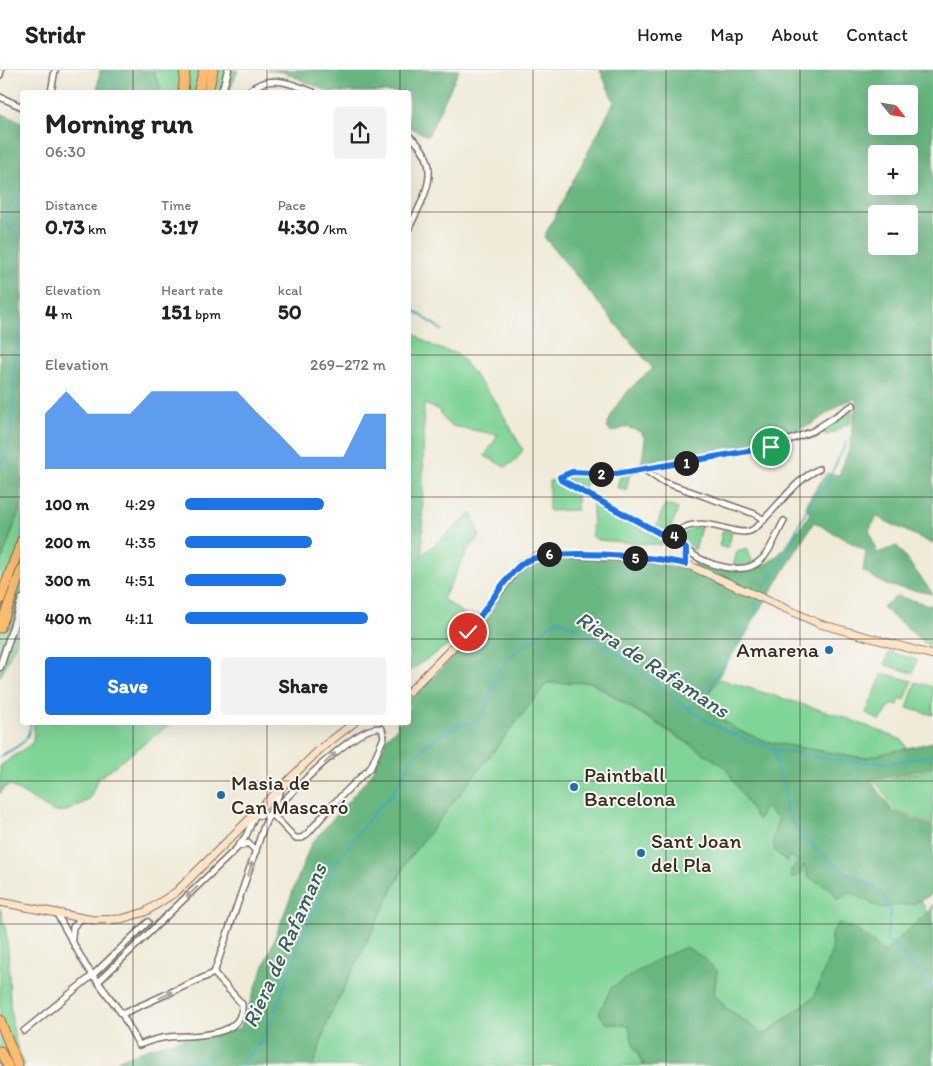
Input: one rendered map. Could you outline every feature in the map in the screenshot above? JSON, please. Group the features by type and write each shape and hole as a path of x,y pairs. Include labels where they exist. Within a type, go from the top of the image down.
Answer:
{"highway":[{"path":"183,90 185,70"},
{"path":"199,90 204,70"},
{"path":"208,90 213,70"},
{"path":"0,600 20,545"},
{"path":"0,628 20,574"},
{"path":"0,1020 18,1066"},
{"path":"0,1051 8,1066"}],"main road":[{"path":"411,690 468,632 508,579 526,561 542,555 567,554 661,560 690,565 820,624 933,655"},
{"path":"0,902 98,921 121,919 145,912 164,901 255,815 328,742 351,725"},
{"path":"0,908 11,905"}],"street":[{"path":"0,75 1,70"},
{"path":"51,90 55,70"},
{"path":"223,90 228,70"},
{"path":"251,90 263,83 277,80 291,83 307,90"},
{"path":"0,97 20,106"},
{"path":"411,138 424,152 430,174 425,193 411,222"},
{"path":"784,521 763,558 751,566 740,569 727,568 696,555 686,549 675,536 663,535 572,486 560,477 572,472 609,475 771,447 813,431 853,405"},
{"path":"642,468 661,481 754,514 764,520"},
{"path":"675,536 680,529 700,524 747,532 756,528 807,474 819,469"},
{"path":"686,549 690,565"},
{"path":"690,565 696,555"},
{"path":"0,667 20,604"},
{"path":"99,980 236,850 246,836 255,815 274,816 295,838 302,838 371,767 384,737 382,729 378,727 368,728 344,745 269,815"},
{"path":"122,1014 214,973 269,815 283,787"},
{"path":"236,850 248,843 256,851"},
{"path":"57,914 93,975 99,980 122,1014 138,1045 152,1040 206,1034 228,1029 241,1016 242,1004 214,973"},
{"path":"73,941 74,926 81,919"},
{"path":"24,1032 93,975 148,922"}],"green space":[{"path":"100,70 153,70 161,90 97,90"},
{"path":"153,70 238,70 230,90 161,90"},
{"path":"267,70 459,70 428,136 411,128 411,90 325,90 283,72"},
{"path":"600,70 933,70 933,544 877,517 869,530 877,553 897,546 933,594 886,585 863,571 866,551 814,522 701,705 737,730 769,742 863,758 933,742 933,767 895,776 869,778 894,812 933,827 933,894 913,904 879,908 850,892 838,900 831,889 808,877 804,865 801,873 794,879 790,876 791,869 799,861 789,856 788,862 781,858 774,848 773,838 778,819 765,807 758,820 725,767 591,682 547,683 407,861 329,1018 313,1066 105,1066 149,1048 185,1038 209,1037 240,1028 311,844 371,775 388,736 398,727 398,725 411,725 411,697 479,630 508,585 522,570 531,564 545,560 585,558 632,561 689,569 698,560 714,566 742,570 766,564 787,545 796,530 799,531 810,513 806,508 809,499 827,473 839,475 850,447 856,398 843,403 810,425 772,440 642,461 645,439 641,432 627,427 612,432 607,428 619,402 638,381 653,369 544,237 614,102"},
{"path":"0,113 20,121 20,509 0,565"},
{"path":"411,331 431,345 457,353 496,402 523,450 515,461 505,467 485,456 498,435 453,426 446,422 439,410 424,404 422,555 472,513 480,537 469,548 443,599 473,620 454,641 411,670"},
{"path":"852,409 850,423 828,435 818,431"},
{"path":"630,473 626,491 617,487 620,476"},
{"path":"572,474 588,475 584,488 568,481 566,477"},
{"path":"555,480 577,492 577,510 549,511 549,481"},
{"path":"593,501 663,541 661,545 597,540 592,537"},
{"path":"665,504 678,509 670,530 656,528"},
{"path":"20,509 20,629 0,677 0,565"},
{"path":"701,527 695,550 681,536 692,528"},
{"path":"723,530 732,532 728,549 719,546"},
{"path":"747,548 753,563 733,567 737,551"},
{"path":"897,596 933,606 933,647 927,645 882,607"},
{"path":"889,652 917,660 913,673 885,665"},
{"path":"883,673 912,681 905,700 900,698 898,705 891,705 880,721 866,713"},
{"path":"719,679 844,717 902,740 907,749 863,758 769,742 737,730 700,706"},
{"path":"590,682 689,744 698,728 913,904 921,900 927,913 884,953 871,940 831,935 832,950 814,997 764,1035 725,1007 714,994 717,971 704,958 686,947 607,1023 629,1026 633,1044 644,1066 313,1066 329,1018 407,861 547,683"},
{"path":"916,682 933,687 933,715 907,708"},
{"path":"34,725 168,725 98,779 89,800 67,811 54,812 9,785 3,788 0,794 0,766 33,741"},
{"path":"933,769 933,825 896,811 879,786 871,779 891,779"},
{"path":"933,904 933,1066 644,1066 633,1044 629,1026 606,1023 599,1013 611,988 656,960 686,947 704,958 717,971 714,994 725,1007 765,1035 814,997 832,950 831,935 838,923 857,930 884,952 927,913"},
{"path":"0,908 7,938 12,1021 19,1052 25,1066 0,1066"}],"waterway":[{"path":"110,70 115,90"},
{"path":"20,195 8,207 6,225 20,241"},
{"path":"411,308 442,330"},
{"path":"0,468 10,440 14,364 20,333"},
{"path":"762,590 788,553 798,526 813,499 826,485 847,441"},
{"path":"690,710 746,635 753,619 756,602"},
{"name":"Riera de Rafamans","path":"240,1066 261,1041 270,1024 307,926 335,864 377,809 391,796 413,757 444,733 457,726 478,721 486,707 497,675 506,661 557,620 578,628 590,638 609,648 690,710 712,724 735,735 780,751 843,761 888,763 933,755"},
{"path":"0,757 24,741 30,725"},
{"path":"774,748 777,768 784,786 786,813 804,840 848,874 876,888 884,895 891,913 886,941 896,947 933,989"},
{"name":"Riera de Rafamans","path":"172,1066 194,1060 214,1066"}],"place":[{"name":"Amarena","path":"829,650"},
{"name":"Paintball Barcelona","path":"574,787"},
{"name":"Masia de Can Mascaró","path":"221,795"},
{"name":"Sant Joan del Pla","path":"641,853"}],"route":[{"path":"468,632 521,564 535,557 567,554 661,560 686,564 686,549 676,540 675,536 663,535 626,516 561,480 562,474 580,472 609,475 771,447"}]}
